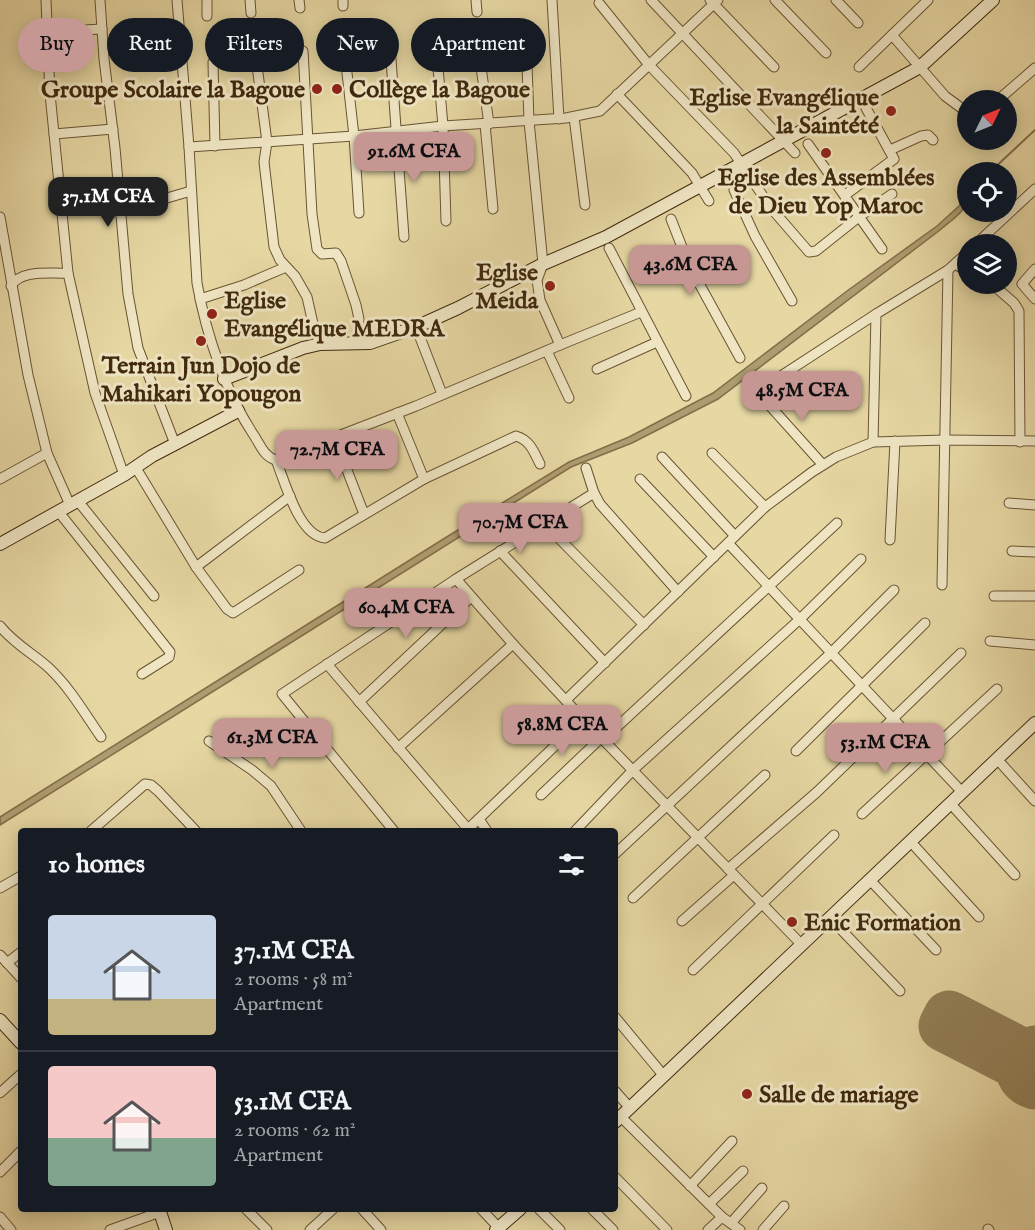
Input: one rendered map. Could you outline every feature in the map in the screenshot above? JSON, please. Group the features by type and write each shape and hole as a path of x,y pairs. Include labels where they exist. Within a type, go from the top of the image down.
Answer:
{"street":[{"path":"46,0 47,18"},
{"path":"100,0 128,294 138,348 175,444"},
{"path":"177,0 200,299 224,379 238,411 267,455 276,460 301,520 310,532 317,537 325,538 424,479 516,436 531,446 540,464"},
{"path":"207,0 207,15"},
{"path":"250,0 251,13"},
{"path":"476,0 477,12"},
{"path":"552,0 559,119"},
{"path":"651,0 795,153"},
{"path":"775,0 826,53"},
{"path":"836,0 858,23"},
{"path":"859,67 928,0"},
{"path":"224,379 288,353 320,344 370,343 416,327 458,309 543,264 606,237 920,67 993,0"},
{"path":"189,147 559,119 600,111 714,1 774,67"},
{"path":"598,3 649,65 734,153 771,208 809,252 816,251 892,194"},
{"path":"95,30 102,29"},
{"path":"892,34 945,96 957,105"},
{"path":"304,66 312,214 317,249 322,254 336,253 341,261 358,314 357,343"},
{"path":"1010,90 1035,68"},
{"path":"50,72 68,273 95,393 130,471 196,567 227,609 233,613 299,570"},
{"path":"213,72 216,146"},
{"path":"258,72 267,142 264,162 274,246 280,260 295,276 308,297 314,328 320,344"},
{"path":"347,72 359,213"},
{"path":"392,72 404,237"},
{"path":"438,72 443,126 446,221"},
{"path":"480,72 487,124 493,209"},
{"path":"527,72 529,121 543,264 537,280 540,300 560,345"},
{"path":"618,94 692,173 709,201"},
{"path":"845,195 894,159 866,108"},
{"path":"574,117 585,205"},
{"path":"54,134 112,129"},
{"path":"890,150 921,136 928,135 933,140"},
{"path":"808,144 882,249"},
{"path":"987,234 1035,189"},
{"path":"734,190 755,236 792,302"},
{"path":"120,202 160,200 191,191"},
{"path":"0,218 5,272 11,286 27,375 47,453 74,503 154,596"},
{"path":"671,219 689,265 740,358"},
{"path":"609,248 686,396"},
{"path":"823,465 762,397 761,389 957,262"},
{"path":"200,299 244,285 286,267"},
{"path":"952,267 957,269"},
{"path":"942,585 952,267"},
{"path":"1035,269 1022,284 1035,299"},
{"path":"11,286 15,280 23,276 68,273"},
{"path":"1004,294 1019,311 1020,442"},
{"path":"276,460 335,439 641,312"},
{"path":"873,442 876,314"},
{"path":"416,327 442,394"},
{"path":"597,369 657,342"},
{"path":"547,351 569,398"},
{"path":"0,544 175,444 238,411"},
{"path":"397,413 424,479"},
{"path":"335,439 364,514"},
{"path":"890,540 895,441"},
{"path":"566,700 765,507 836,457 873,442 1035,441"},
{"path":"0,479 47,453"},
{"path":"712,453 765,507"},
{"path":"662,458 768,585 962,792"},
{"path":"586,468 600,504 678,592"},
{"path":"640,479 714,557"},
{"path":"392,828 282,694 456,579 594,493"},
{"path":"196,567 290,496"},
{"path":"1009,503 1035,505"},
{"path":"58,511 171,652 169,657 142,674"},
{"path":"544,523 644,625"},
{"path":"541,795 837,523"},
{"path":"98,559 113,547"},
{"path":"500,551 605,663"},
{"path":"1012,551 1035,552"},
{"path":"578,828 633,770 800,619 861,558"},
{"path":"456,579 583,719 802,945"},
{"path":"618,851 831,653 894,590"},
{"path":"994,596 1035,596"},
{"path":"359,702 471,597"},
{"path":"796,751 925,623"},
{"path":"0,626 18,645 44,663 65,684 100,737"},
{"path":"990,641 1035,645"},
{"path":"398,748 513,644"},
{"path":"682,921 961,653"},
{"path":"327,663 465,828"},
{"path":"862,814 997,689"},
{"path":"469,828 583,719"},
{"path":"740,1230 722,1217 622,1116 1035,723"},
{"path":"209,741 271,786 299,828"},
{"path":"997,759 1035,801"},
{"path":"633,898 765,775"},
{"path":"96,828 145,784 158,791 193,828"},
{"path":"950,803 1015,875"},
{"path":"479,819 486,828"},
{"path":"693,970 834,836"},
{"path":"910,842 979,917"},
{"path":"0,888 18,878"},
{"path":"870,880 936,950"},
{"path":"830,918 900,991"},
{"path":"8,963 18,955"},
{"path":"0,956 18,975"},
{"path":"0,1020 18,1040"},
{"path":"618,1021 664,1076"},
{"path":"0,1093 18,1077"},
{"path":"690,1186 732,1141"},
{"path":"0,1172 18,1154"},
{"path":"709,1204 743,1171"},
{"path":"618,1180 667,1230"},
{"path":"731,1223 762,1188"},
{"path":"763,1230 784,1206"},
{"path":"110,1230 156,1212"},
{"path":"159,1212 166,1230"},
{"path":"249,1212 267,1230"},
{"path":"310,1230 330,1212"},
{"path":"365,1212 381,1230"},
{"path":"484,1212 499,1229 517,1212"},
{"path":"542,1212 560,1230"},
{"path":"595,1212 613,1230"},
{"path":"0,1217 11,1230"},
{"path":"708,1230 722,1217"}],"shaded area":[{"path":"957,208 957,216 954,219 718,399 632,443 571,467 0,825 0,817 569,462 629,437 713,393 937,226"}],"waterway":[{"path":"1001,162 1035,130"}],"runway":[{"path":"1035,1051 1025,1055 949,1016 944,1026 1020,1065 1024,1077 1035,1084"}],"place":[{"name":"Groupe Scolaire la Bagoue","path":"317,89"},
{"name":"Collège la Bagoue","path":"337,89"},
{"name":"Eglise Evangélique la Saintété","path":"891,111"},
{"name":"Eglise des Assemblées de Dieu Yop Maroc","path":"826,153"},
{"name":"Eglise Meida","path":"550,286"},
{"name":"Eglise Evangélique MEDRA","path":"212,314"},
{"name":"Terrain Jun Dojo de Mahikari Yopougon","path":"201,341"},
{"name":"Enic Formation","path":"792,922"},
{"name":"Salle de mariage","path":"747,1094"}]}
